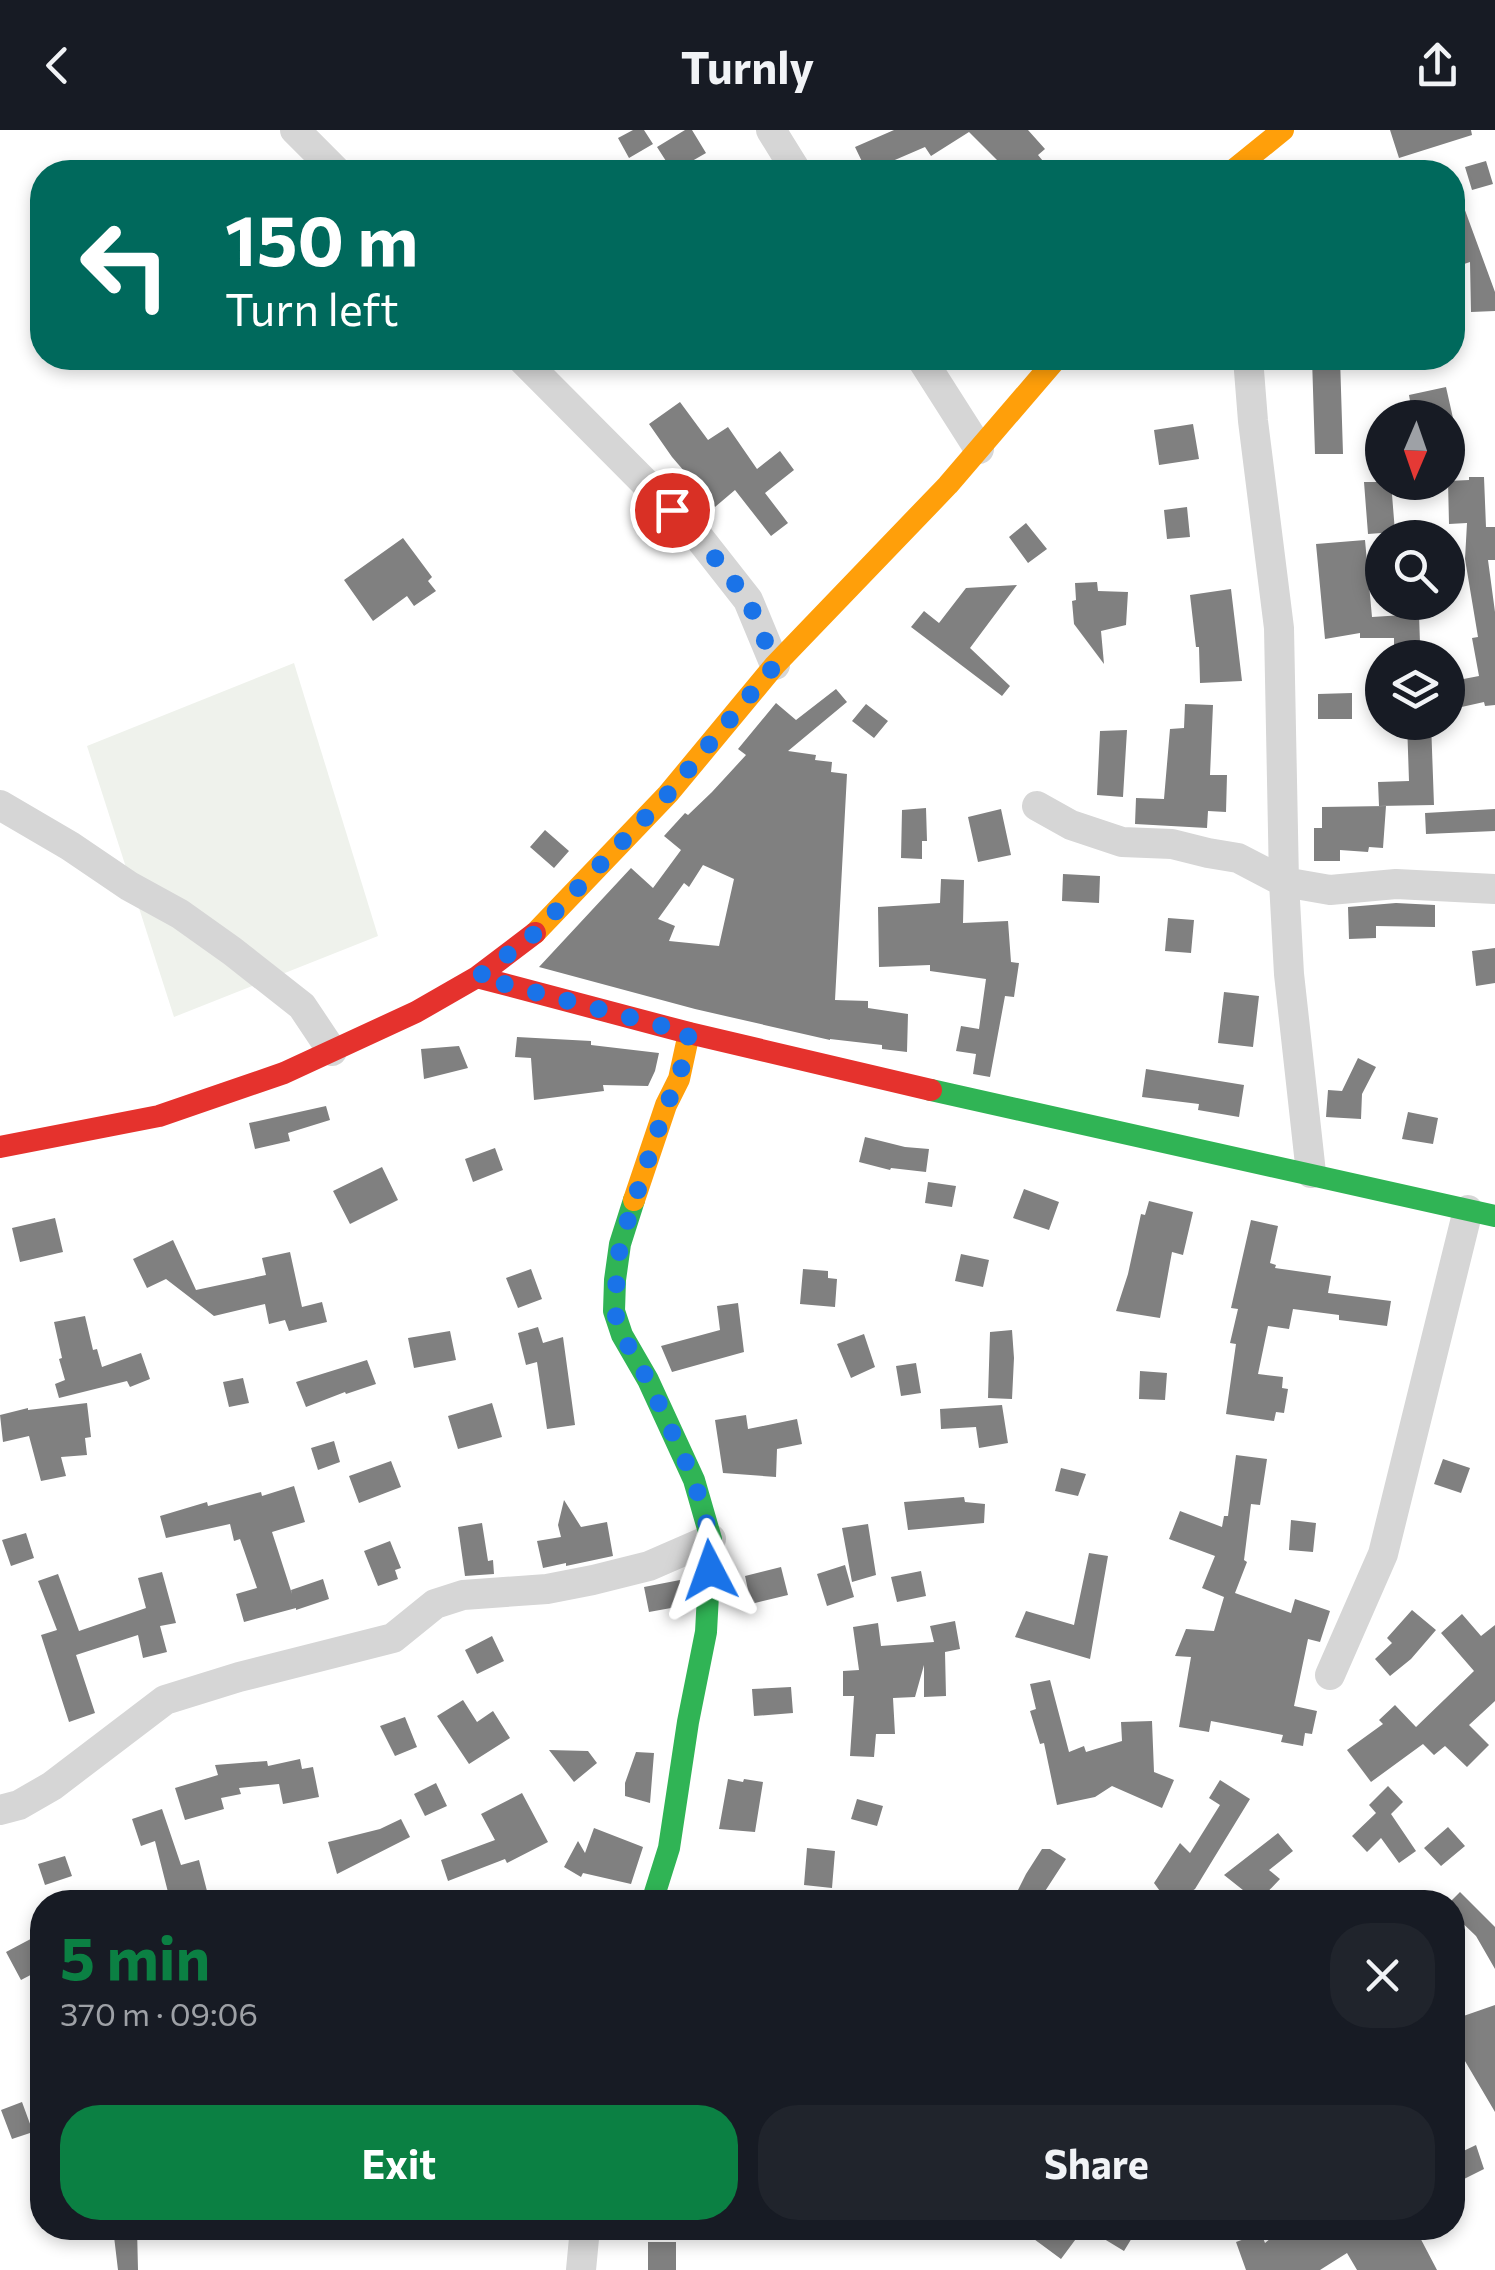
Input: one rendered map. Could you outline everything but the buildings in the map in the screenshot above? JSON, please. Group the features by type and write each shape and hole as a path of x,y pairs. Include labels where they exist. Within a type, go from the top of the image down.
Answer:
{"street":[{"path":"295,130 325,160"},
{"path":"772,130 791,160"},
{"path":"1244,160 1269,135"},
{"path":"533,370 697,535 748,600 775,665"},
{"path":"928,370 978,449"},
{"path":"0,1147 159,1116 284,1074 416,1012 478,977 531,937 668,794 775,665 948,485 1047,370"},
{"path":"1249,370 1279,628 1289,974 1311,1173"},
{"path":"0,804 232,950 302,1006 332,1052"},
{"path":"1037,806 1071,824 1122,842 1172,844 1238,858 1284,882 1330,890 1396,884 1495,889"},
{"path":"478,977 689,1033 944,1093 1482,1213 1383,1554 1330,1675"},
{"path":"656,1890 669,1848 706,1632 711,1539 694,1480 648,1380 622,1335 614,1310 620,1244 666,1106 679,1079 689,1033"},
{"path":"0,1810 20,1805 52,1786 165,1700 393,1638 435,1604 463,1595 546,1589 593,1580 649,1566 711,1539"},
{"path":"581,2270 584,2240"}],"shaded area":[{"path":"294,663 378,936 174,1017 87,746"}],"traffic: fast":[{"path":"931,1090 1495,1216"},
{"path":"634,1200 620,1244 614,1311 622,1335 648,1380 694,1480 711,1539 706,1632 669,1848 656,1890"}],"traffic: slow":[{"path":"1246,160 1283,130"},
{"path":"535,933 668,794 775,665 948,485 1047,370"},
{"path":"634,1200 666,1105 679,1079 689,1033"}],"traffic: jam":[{"path":"0,1147 159,1116 284,1073 416,1012 477,977 535,933"},
{"path":"477,977 689,1033 931,1090"}],"route":[{"path":"672,510 748,600 775,665 668,794 531,937 478,977 689,1033 679,1079 666,1106 620,1244 614,1310 622,1335 648,1380 694,1480 711,1539 710,1570"}]}
